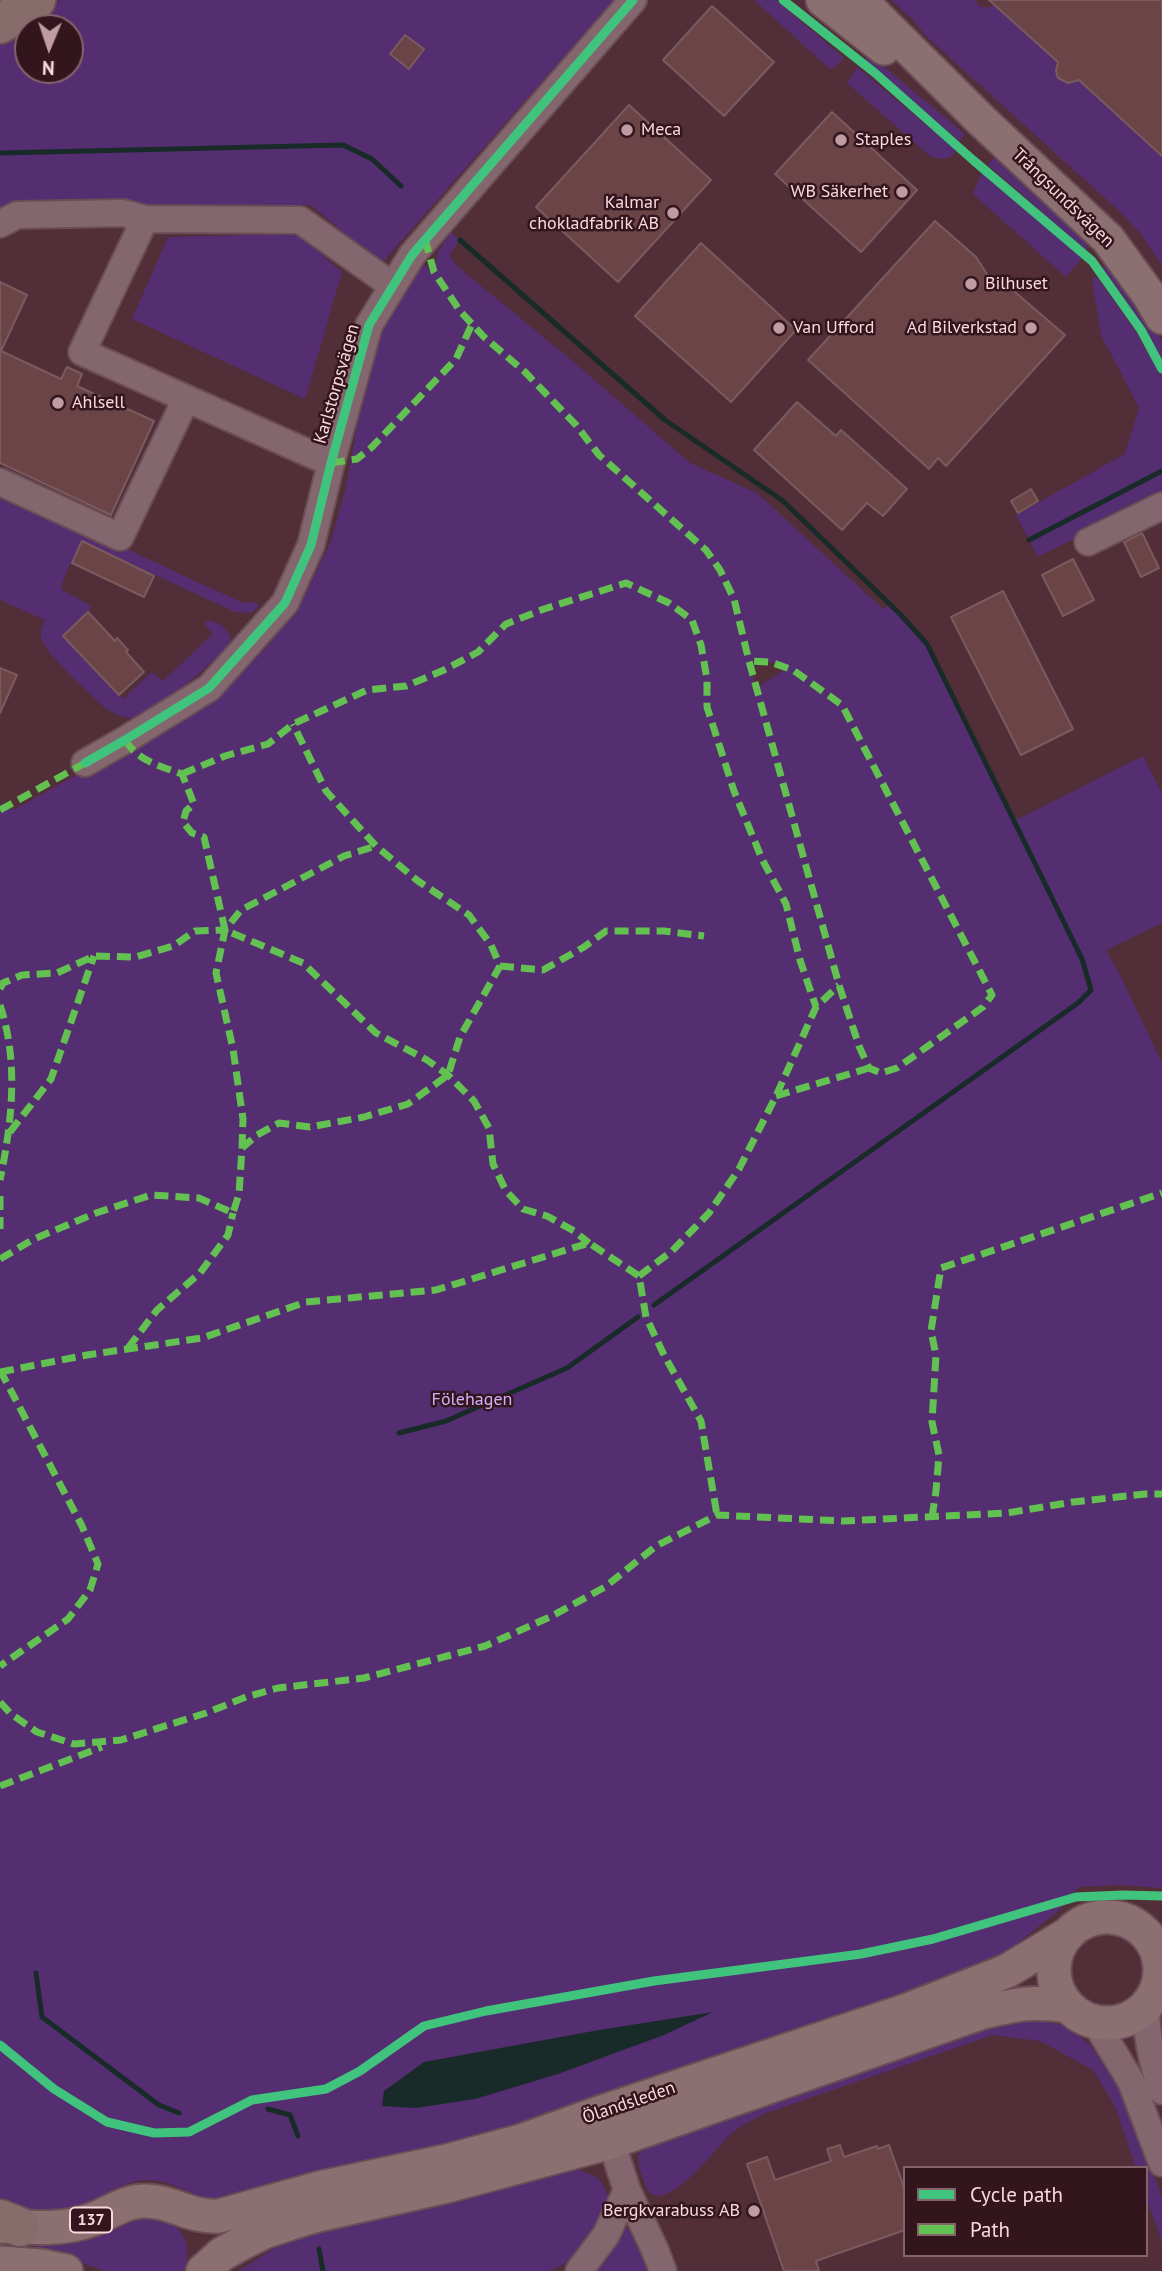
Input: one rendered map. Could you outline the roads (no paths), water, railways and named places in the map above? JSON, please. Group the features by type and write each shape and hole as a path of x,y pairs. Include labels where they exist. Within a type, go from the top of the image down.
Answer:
{"highway":[{"path":"0,24 36,0"}],"main road":[{"name":"Trångsundsvägen","path":"822,0 981,120"},
{"name":"Trångsundsvägen","path":"860,0 981,120 1108,239 1162,317"},
{"name":"Ölandsleden","path":"7,2224 53,2228 72,2225 92,2220 126,2204 144,2200 164,2203 178,2210 206,2217 238,2211 509,2145 607,2127 983,2012 1023,2003 1039,2002 1117,2023 1133,2016 1155,1994 1161,1974 1151,1928 1115,1917 1097,1917 1079,1924 1065,1936 1007,1971 607,2127 443,2187 314,2216 264,2232 222,2254 203,2271"},
{"path":"1065,1936 1057,1949 1054,1964 1056,1987 1082,2014"},
{"path":"178,2210 188,2219 196,2237 199,2253 197,2271"},
{"path":"0,2263 66,2271"}],"street":[{"name":"Karlstorpsvägen","path":"85,762 209,688 285,603 311,545 369,325 412,256 633,0"},
{"path":"0,224 17,215 123,213 145,219 300,220 393,286"},
{"path":"145,219 82,352 331,463"},
{"path":"0,482 120,537 186,399"},
{"path":"1088,542 1162,506"},
{"path":"1155,1994 1146,2032 1162,2091"},
{"path":"1082,2014 1131,2081 1162,2162"},
{"path":"607,2127 627,2190 663,2271"},
{"path":"580,2271 606,2235 627,2190"}],"waterway":[{"path":"0,153 343,145 372,159 401,186"},
{"path":"460,240 665,420 783,501 901,615 927,644 1082,959 1091,990 1078,1003 654,1305"},
{"path":"1029,540 1162,471"},
{"path":"399,1433 446,1421 567,1368 638,1317"},
{"path":"36,1973 42,2017 159,2105 179,2113"},
{"path":"268,2109 290,2115 298,2136"},
{"path":"319,2249 323,2271"}],"place":[{"name":"Meca","path":"627,130"},
{"name":"Staples","path":"841,140"},
{"name":"WB Säkerhet","path":"902,192"},
{"name":"Kalmar chokladfabrik AB","path":"673,213"},
{"name":"Bilhuset","path":"971,284"},
{"name":"Van Ufford","path":"779,328"},
{"name":"Ad Bilverkstad","path":"1031,328"},
{"name":"Ahlsell","path":"58,403"},
{"name":"Bergkvarabuss AB","path":"754,2211"}],"park label":[{"name":"Fölehagen","path":"472,1400"}]}
